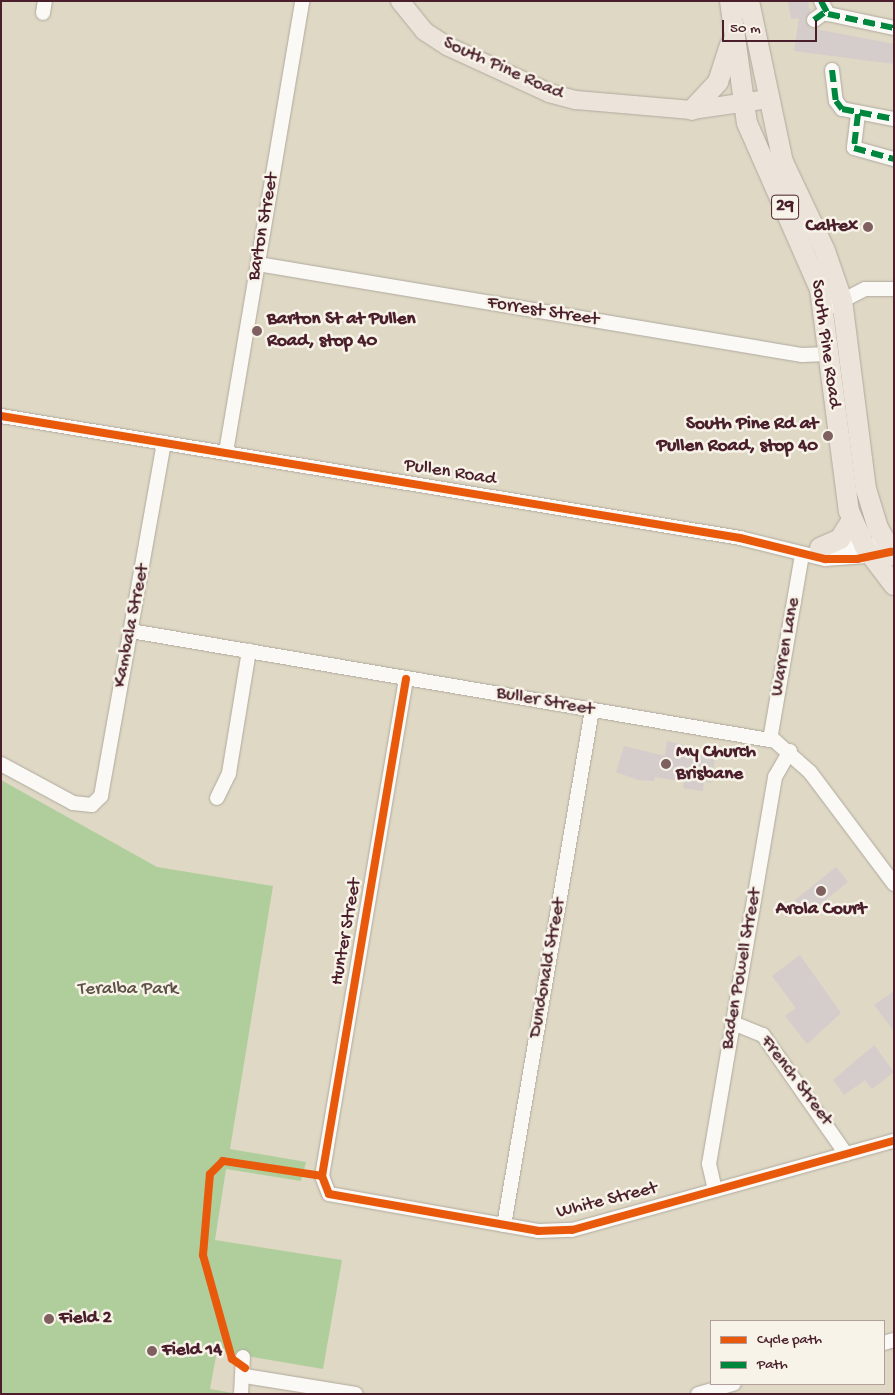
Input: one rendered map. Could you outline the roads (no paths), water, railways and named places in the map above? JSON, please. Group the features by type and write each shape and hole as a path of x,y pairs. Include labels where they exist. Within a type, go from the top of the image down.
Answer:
{"highway":[{"path":"730,1 742,104"},
{"path":"749,1 768,99"},
{"path":"692,110 720,77 734,31"},
{"name":"South Pine Road","path":"768,99 783,162 825,251 842,300 866,489 890,550"},
{"name":"South Pine Road","path":"742,104 760,157 813,265 824,310 843,488 852,520 868,552 894,585"},
{"path":"811,552 840,539 852,520"}],"main road":[{"name":"South Pine Road","path":"400,1 424,31 447,46 549,93 600,104 692,110 768,99"}],"street":[{"name":"Barton Street","path":"226,452 302,1"},
{"path":"820,11 894,28"},
{"path":"832,70 837,104 858,114 894,120"},
{"path":"858,114 854,148 894,159"},
{"name":"Forrest Street","path":"258,264 802,355 828,354"},
{"path":"824,310 870,288 894,289"},
{"name":"Pullen Road","path":"1,416 766,543 811,552 834,560 868,552"},
{"name":"Kambala Street","path":"1,764 67,801 92,805 102,791 164,442"},
{"name":"Pullen Road","path":"766,543 811,552 890,550"},
{"name":"Warren Lane","path":"770,740 811,552"},
{"name":"Buller Street","path":"131,631 770,740 790,751 894,884"},
{"path":"217,798 229,773 249,651"},
{"name":"Hunter Street","path":"325,1190 322,1176 406,679"},
{"name":"Dundonald Street","path":"504,1225 592,710"},
{"name":"Baden Powell Street","path":"715,1190 709,1164 733,1023 776,773 790,751"},
{"name":"French Street","path":"733,1023 763,1035 846,1154"},
{"name":"White Street","path":"325,1190 340,1198 504,1225 572,1230 894,1141"},
{"path":"241,1394 245,1376 243,1357"},
{"path":"245,1376 356,1394"},
{"path":"698,1394 730,1385"}],"place":[{"name":"Caltex","path":"868,227"},
{"name":"Barton St at Pullen Road, stop 40","path":"257,331"},
{"name":"South Pine Rd at Pullen Road, stop 40","path":"828,436"},
{"name":"My Church Brisbane","path":"666,764"},
{"name":"Arola Court","path":"821,891"},
{"name":"Field 2","path":"49,1319"},
{"name":"Field 14","path":"152,1351"}],"park label":[{"name":"Teralba Park","path":"128,990"}]}
